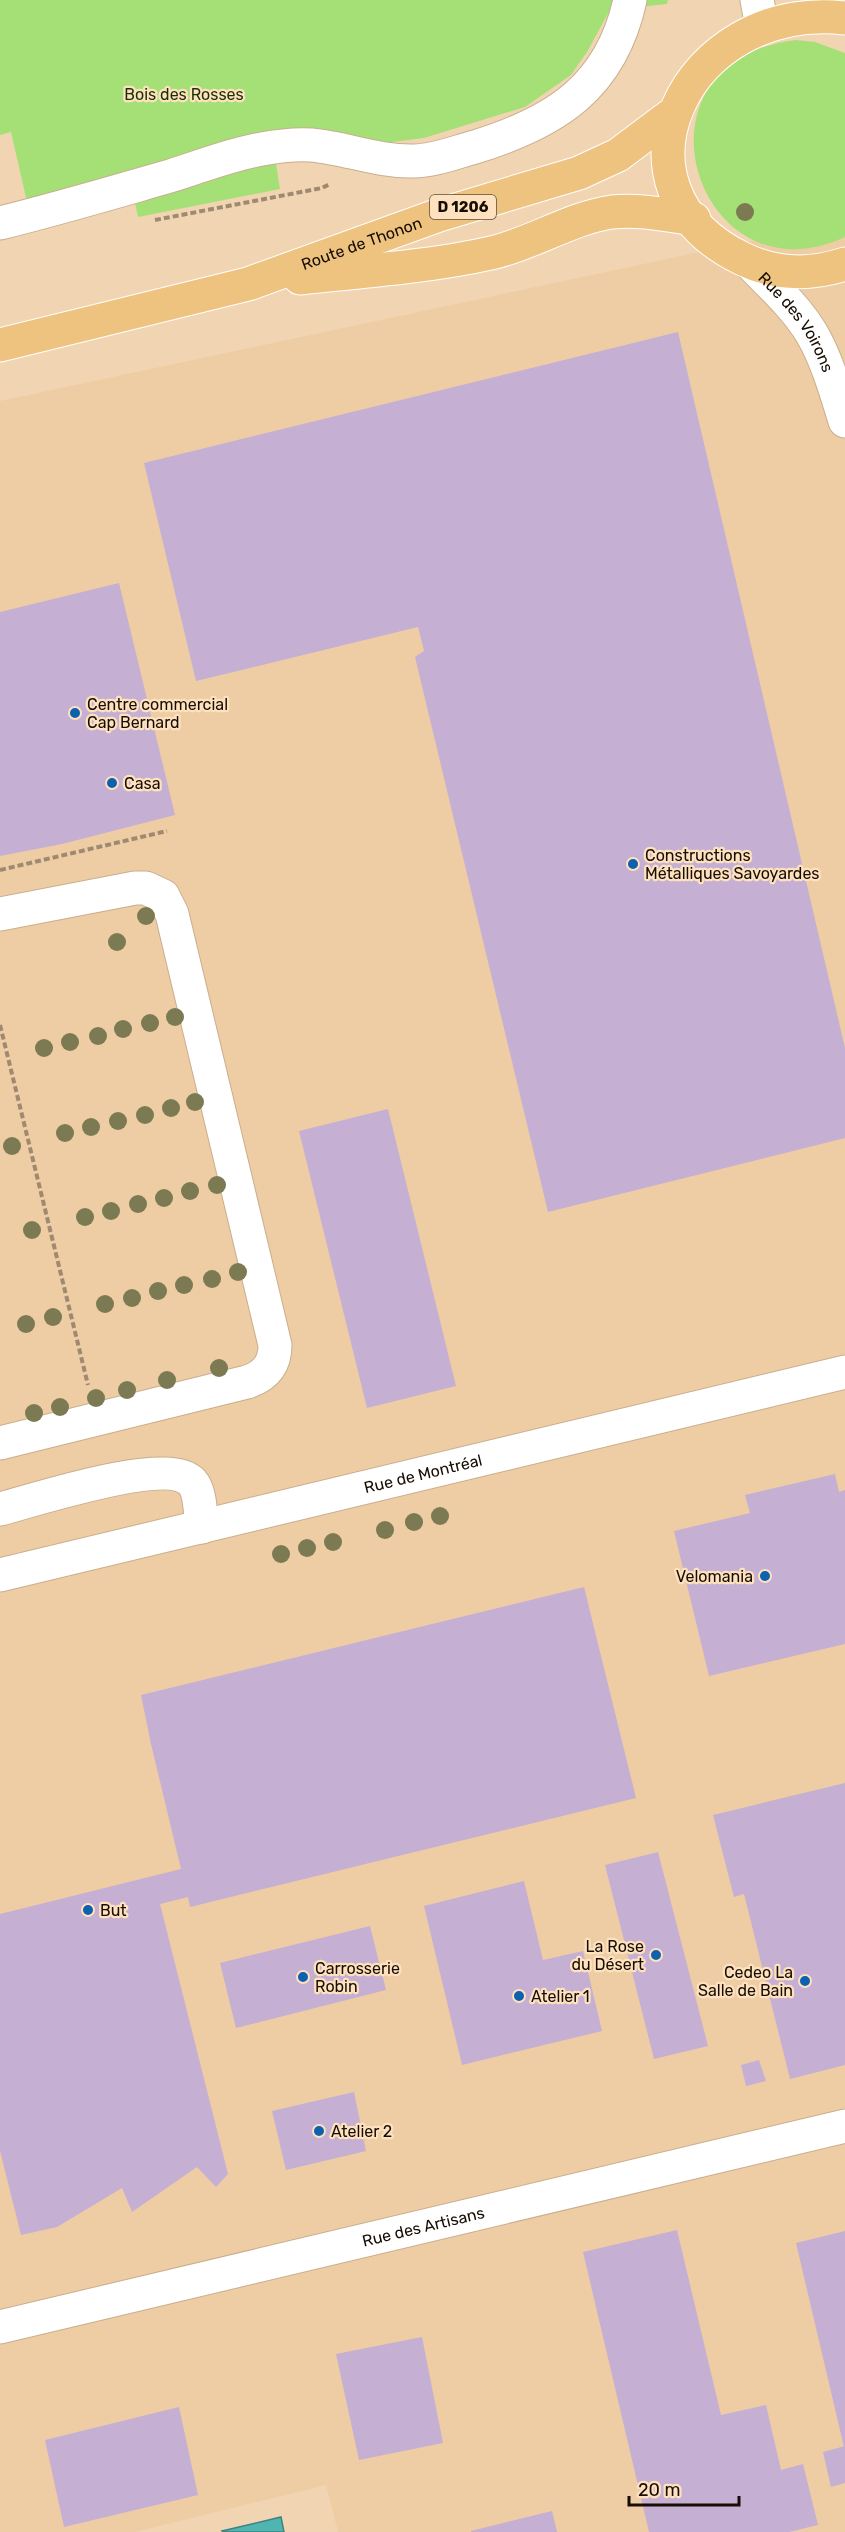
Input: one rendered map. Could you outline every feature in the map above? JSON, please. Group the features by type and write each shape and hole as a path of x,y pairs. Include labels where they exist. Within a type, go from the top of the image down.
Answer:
{"main road":[{"path":"845,18 828,13 802,10 777,12 759,8 718,38 696,60 680,86 670,116 668,153 676,188 694,219 719,245 750,263 767,268 801,272 818,271 845,264"},
{"name":"Route de Thonon","path":"0,345 248,284 439,214 600,165 635,144 670,116"},
{"name":"Route de Thonon","path":"248,284 451,261 520,245 593,216 611,213 631,211 694,219"}],"street":[{"path":"0,223 71,205 267,148 291,144 313,145 379,159 415,161 452,154 501,139 555,112 578,96 593,81 617,44 630,0"},
{"name":"Rue des Voirons","path":"750,263 798,315 812,334 845,422"},
{"path":"0,914 135,888 156,891 168,904 182,949 275,1345 268,1370 260,1377 247,1382 0,1443"},
{"name":"Rue de Montréal","path":"0,1575 845,1372"},
{"path":"0,1509 130,1475 165,1474 185,1477 193,1483 197,1492 202,1527"},
{"name":"Rue des Artisans","path":"0,2327 845,2126"}],"path":[{"path":"147,221 322,188 331,183"},
{"path":"0,870 167,831"},
{"path":"0,1025 90,1395"}],"shaded area":[{"path":"845,215 845,2532 338,2532 326,2485 135,2532 0,2532 0,401 803,230"}],"green space":[{"name":"Bois des Rosses","path":"0,0 668,0 667,4 610,10 587,52 571,75 525,107 424,138 385,143 324,132 271,131 280,189 138,217 128,170 27,202 11,132 0,135"},
{"path":"796,40 815,42 845,53 845,237 793,249 750,238 718,211 698,172 694,130 708,89 741,57"}],"water":[{"path":"281,2517 284,2532 222,2531"}],"building":[{"name":"Constructions Métalliques Savoyardes","path":"678,332 845,1048 845,1138 548,1212 415,657 424,651 418,627 196,681 144,463"},
{"name":"Centre commercial Cap Bernard","path":"119,583 175,815 62,844 0,856 0,612"},
{"path":"388,1109 456,1386 367,1408 299,1131"},
{"name":"Velomania","path":"835,1474 839,1492 845,1490 845,1644 709,1676 674,1531 750,1513 745,1495"},
{"name":"But","path":"584,1587 636,1798 190,1907 188,1897 160,1904 228,2174 216,2187 197,2167 132,2212 122,2188 57,2227 21,2235 0,2151 0,1914 181,1869 141,1695"},
{"name":"Cedeo La Salle de Bain","path":"845,1783 845,2065 790,2079 744,1894 734,1897 713,1815"},
{"name":"La Rose du Désert","path":"658,1852 708,2046 654,2059 605,1865"},
{"name":"Atelier 1","path":"524,1881 543,1960 583,1951 602,2031 462,2065 424,1906"},
{"name":"Carrosserie Robin","path":"370,1926 386,1990 236,2028 220,1963"},
{"path":"759,2060 766,2081 746,2086 741,2065"},
{"name":"Atelier 2","path":"354,2092 366,2151 286,2170 272,2111"},
{"path":"677,2230 721,2415 766,2405 781,2470 803,2464 818,2525 789,2532 649,2532 583,2252"},
{"path":"845,2231 845,2446 844,2447 796,2243"},
{"path":"422,2337 443,2443 359,2460 336,2354"},
{"path":"179,2407 198,2495 64,2527 45,2440"},
{"path":"845,2446 845,2483 831,2487 823,2452"},
{"path":"552,2511 557,2532 471,2532 471,2531"}],"place":[{"name":"Centre commercial Cap Bernard","path":"75,713"},
{"name":"Casa","path":"112,783"},
{"name":"Constructions Métalliques Savoyardes","path":"633,864"},
{"name":"Velomania","path":"765,1576"},
{"name":"But","path":"88,1910"},
{"name":"La Rose du Désert","path":"656,1955"},
{"name":"Carrosserie Robin","path":"303,1977"},
{"name":"Cedeo La Salle de Bain","path":"805,1981"},
{"name":"Atelier 1","path":"519,1996"},
{"name":"Atelier 2","path":"319,2131"}]}
